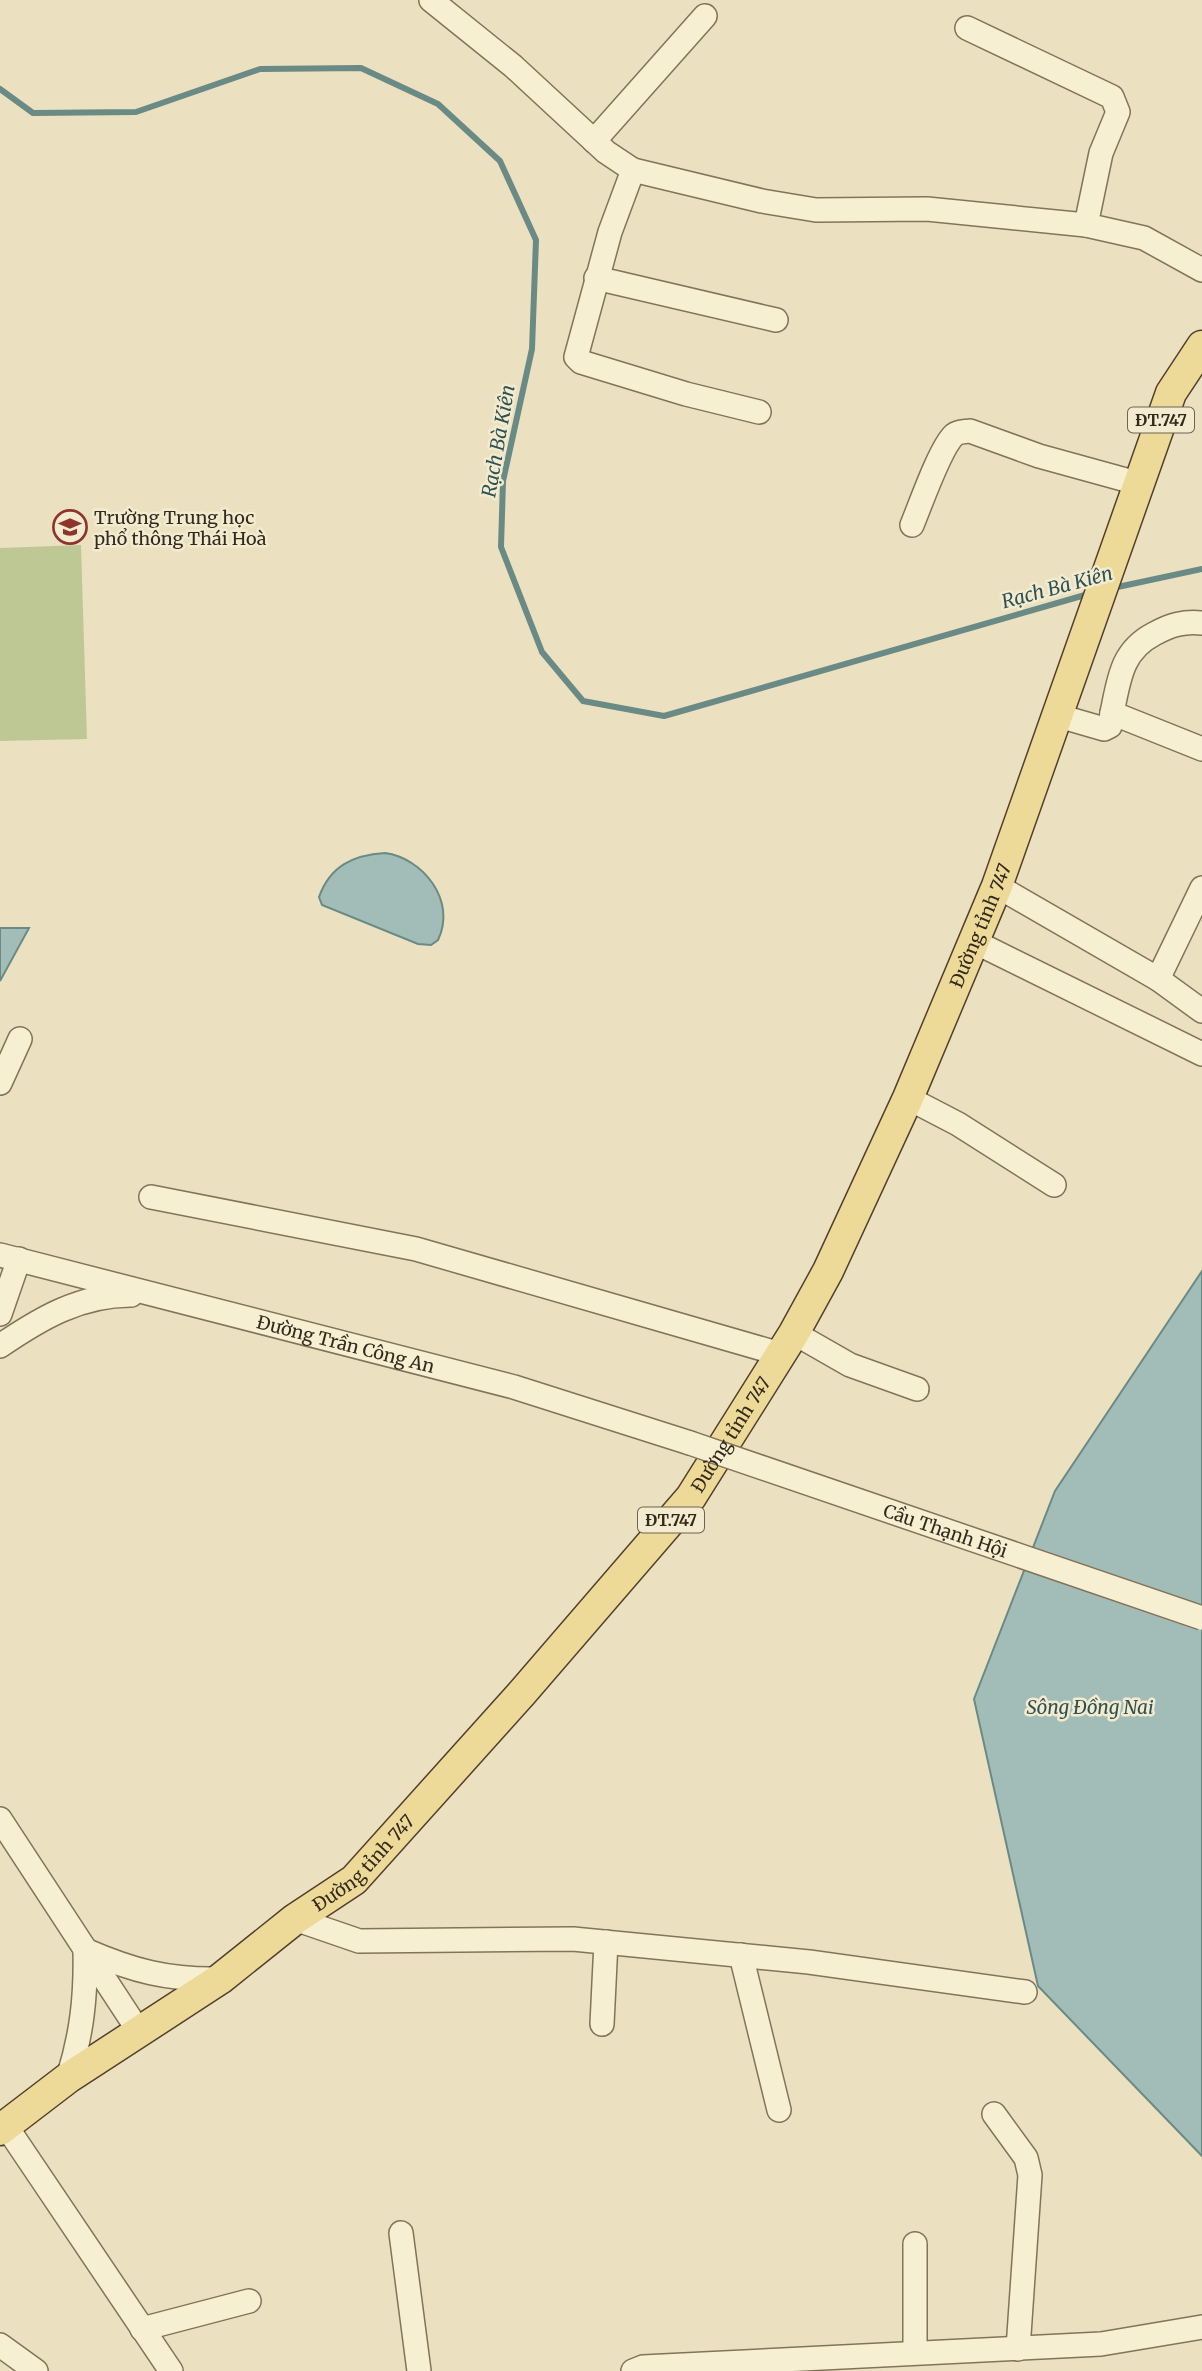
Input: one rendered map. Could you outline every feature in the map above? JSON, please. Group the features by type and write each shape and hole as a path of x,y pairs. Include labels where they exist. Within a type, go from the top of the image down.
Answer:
{"main road":[{"name":"ĐT.747","path":"1062,707 1134,491 1171,393 1202,346"},
{"name":"Đường tỉnh 747","path":"3,2128 68,2078 220,1979 295,1919 354,1880 522,1693 691,1497 787,1344 828,1271 908,1098 997,886 1062,707"}],"street":[{"path":"431,0 513,66 594,141 633,170 762,201 816,210 903,207 1086,225 1144,238 1202,270"},
{"path":"594,141 705,16"},
{"path":"967,28 1112,97 1117,105 1118,112 1101,153 1086,225"},
{"path":"633,170 596,278 576,357 581,362 686,394 759,412"},
{"path":"596,278 776,320"},
{"path":"912,525 936,469 952,437 958,432 970,431 1134,491"},
{"path":"1062,707 1104,729 1110,726 1121,671 1129,653 1140,641 1165,628 1187,621 1202,623"},
{"path":"1112,713 1202,749"},
{"path":"997,886 1158,979 1202,1011"},
{"path":"1158,979 1202,888"},
{"path":"973,941 1202,1054"},
{"path":"0,1083 20,1039"},
{"path":"908,1098 958,1124 1054,1185"},
{"path":"151,1197 416,1249 787,1344 917,1389"},
{"path":"0,1314 9,1257"},
{"name":"Đường Trần Công An","path":"9,1257 514,1387 690,1443"},
{"path":"0,1346 75,1302 108,1295 158,1295"},
{"name":"Cầu Thạnh Hội","path":"690,1443 1202,1618"},
{"path":"0,1819 138,2030"},
{"path":"295,1919 359,1941 573,1939 741,1955 1025,1992"},
{"path":"602,2024 606,1942"},
{"path":"85,1950 151,1975 183,1980 220,1979"},
{"path":"68,2078 80,2039 86,2000 85,1950"},
{"path":"741,1955 779,2110"},
{"path":"994,2114 1026,2158 1030,2175 1018,2349"},
{"path":"3,2128 171,2371"},
{"path":"401,2233 419,2371"},
{"path":"915,2244 915,2351"},
{"path":"142,2329 249,2301"},
{"path":"633,2371 643,2367 724,2361 1101,2344 1202,2327"},
{"path":"0,2345 36,2371"}],"green space":[{"path":"81,545 87,739 0,741 0,548"}],"water":[{"path":"385,853 412,863 433,884 440,897 443,925 438,940 431,945 418,944 322,905 319,897 329,877 336,870 363,856"},
{"path":"0,928 29,928 0,981"},
{"name":"Sông Đồng Nai","path":"1202,1271 1202,2156 1038,1986 974,1699 1055,1491"}],"waterway":[{"name":"Rạch Bà Kiên","path":"0,89 33,113 136,112 260,69 361,68 438,104 500,161 536,240 532,349 503,481 501,547 542,652 583,701 664,716 1092,593"},
{"name":"Rạch Bà Kiên","path":"1113,588 1202,569"}],"place":[{"name":"Trường Trung học phổ thông Thái Hoà","path":"70,527"}]}
